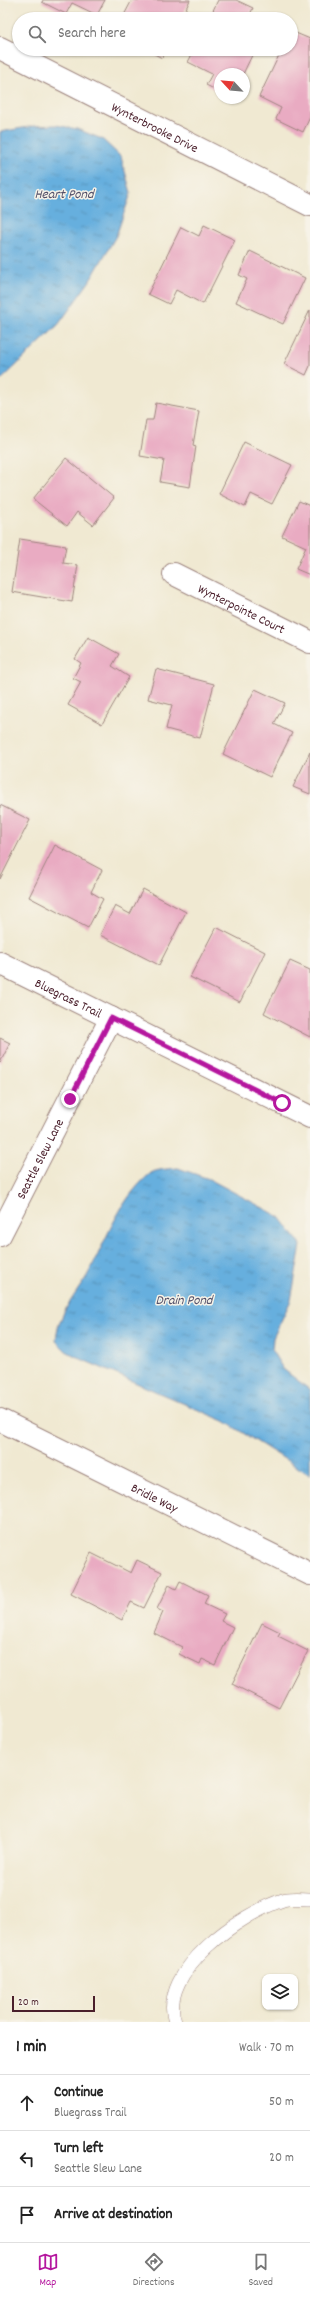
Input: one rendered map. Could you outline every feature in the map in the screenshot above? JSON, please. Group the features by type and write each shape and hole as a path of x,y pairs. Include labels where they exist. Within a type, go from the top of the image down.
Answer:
{"street":[{"name":"Wynterbrooke Drive","path":"0,48 12,54"},
{"name":"Wynterbrooke Drive","path":"16,56 310,205"},
{"name":"Wynterpointe Court","path":"174,574 310,642"},
{"name":"Bluegrass Trail","path":"0,963 310,1117"},
{"name":"Seattle Slew Lane","path":"0,1235 111,1018"},
{"name":"Bridle Way","path":"0,1420 310,1574"}],"lane":[{"path":"175,2022 173,1995 186,1968 191,1963 222,1935 253,1911 285,1899 310,1899"}],"water":[{"name":"Heart Pond","path":"56,125 77,129 102,139 121,157 131,193 116,236 89,282 58,325 0,381 0,132 34,126"},
{"name":"Drain Pond","path":"178,1168 209,1179 280,1217 301,1245 291,1300 273,1338 272,1351 283,1369 310,1390 310,1475 224,1421 81,1359 66,1351 56,1341 59,1323 63,1315 87,1276 114,1221 130,1195 151,1173 160,1170"}],"building":[{"path":"43,0 105,0 99,12 91,12 72,3 67,12 62,12 42,2"},
{"path":"132,0 190,0 184,12 126,12"},
{"path":"218,0 236,0 253,8 251,12 212,12"},
{"path":"298,34 310,39 310,117 303,132 276,119 281,108 259,97 279,56 298,56"},
{"path":"191,56 252,56 246,68 214,68 214,89 206,85 212,74 188,62"},
{"path":"204,225 235,240 203,304 176,290 169,304 148,294 181,227 199,236"},
{"path":"250,251 305,278 283,324 236,302 247,279 239,275"},
{"path":"310,310 310,366 306,375 284,364"},
{"path":"156,403 199,411 193,445 196,446 190,487 160,482 164,460 140,456 146,420 153,420"},
{"path":"244,442 292,465 272,504 251,494 245,507 219,494"},
{"path":"66,458 114,498 93,525 77,512 67,526 33,499"},
{"path":"299,501 310,506 310,575 296,569 306,547 282,536"},
{"path":"20,539 66,546 63,563 78,565 72,602 12,592"},
{"path":"88,637 119,654 112,666 129,677 102,724 68,705 81,682 73,678 81,663 75,659"},
{"path":"156,669 214,684 200,738 166,729 172,705 148,699"},
{"path":"255,689 285,703 274,724 292,733 270,777 223,754"},
{"path":"310,752 310,794 293,787"},
{"path":"0,805 30,820 0,879"},
{"path":"55,845 102,870 91,892 103,899 88,928 29,897"},
{"path":"143,889 186,912 159,965 100,935 115,906 130,914"},
{"path":"216,927 265,952 240,1002 190,977"},
{"path":"290,961 310,970 310,1037 264,1013"},
{"path":"0,1038 10,1043 0,1063"},
{"path":"91,1553 131,1573 137,1560 162,1572 144,1608 131,1602 122,1620 71,1594"},
{"path":"180,1581 208,1595 204,1604 225,1614 221,1621 233,1627 215,1665 202,1659 200,1664 179,1654 182,1647 154,1633 163,1612 157,1609 169,1585 176,1589"},
{"path":"262,1623 280,1632 278,1636 308,1651 279,1708 232,1684"}],"route":[{"path":"70,1099 111,1018 282,1103"}]}
